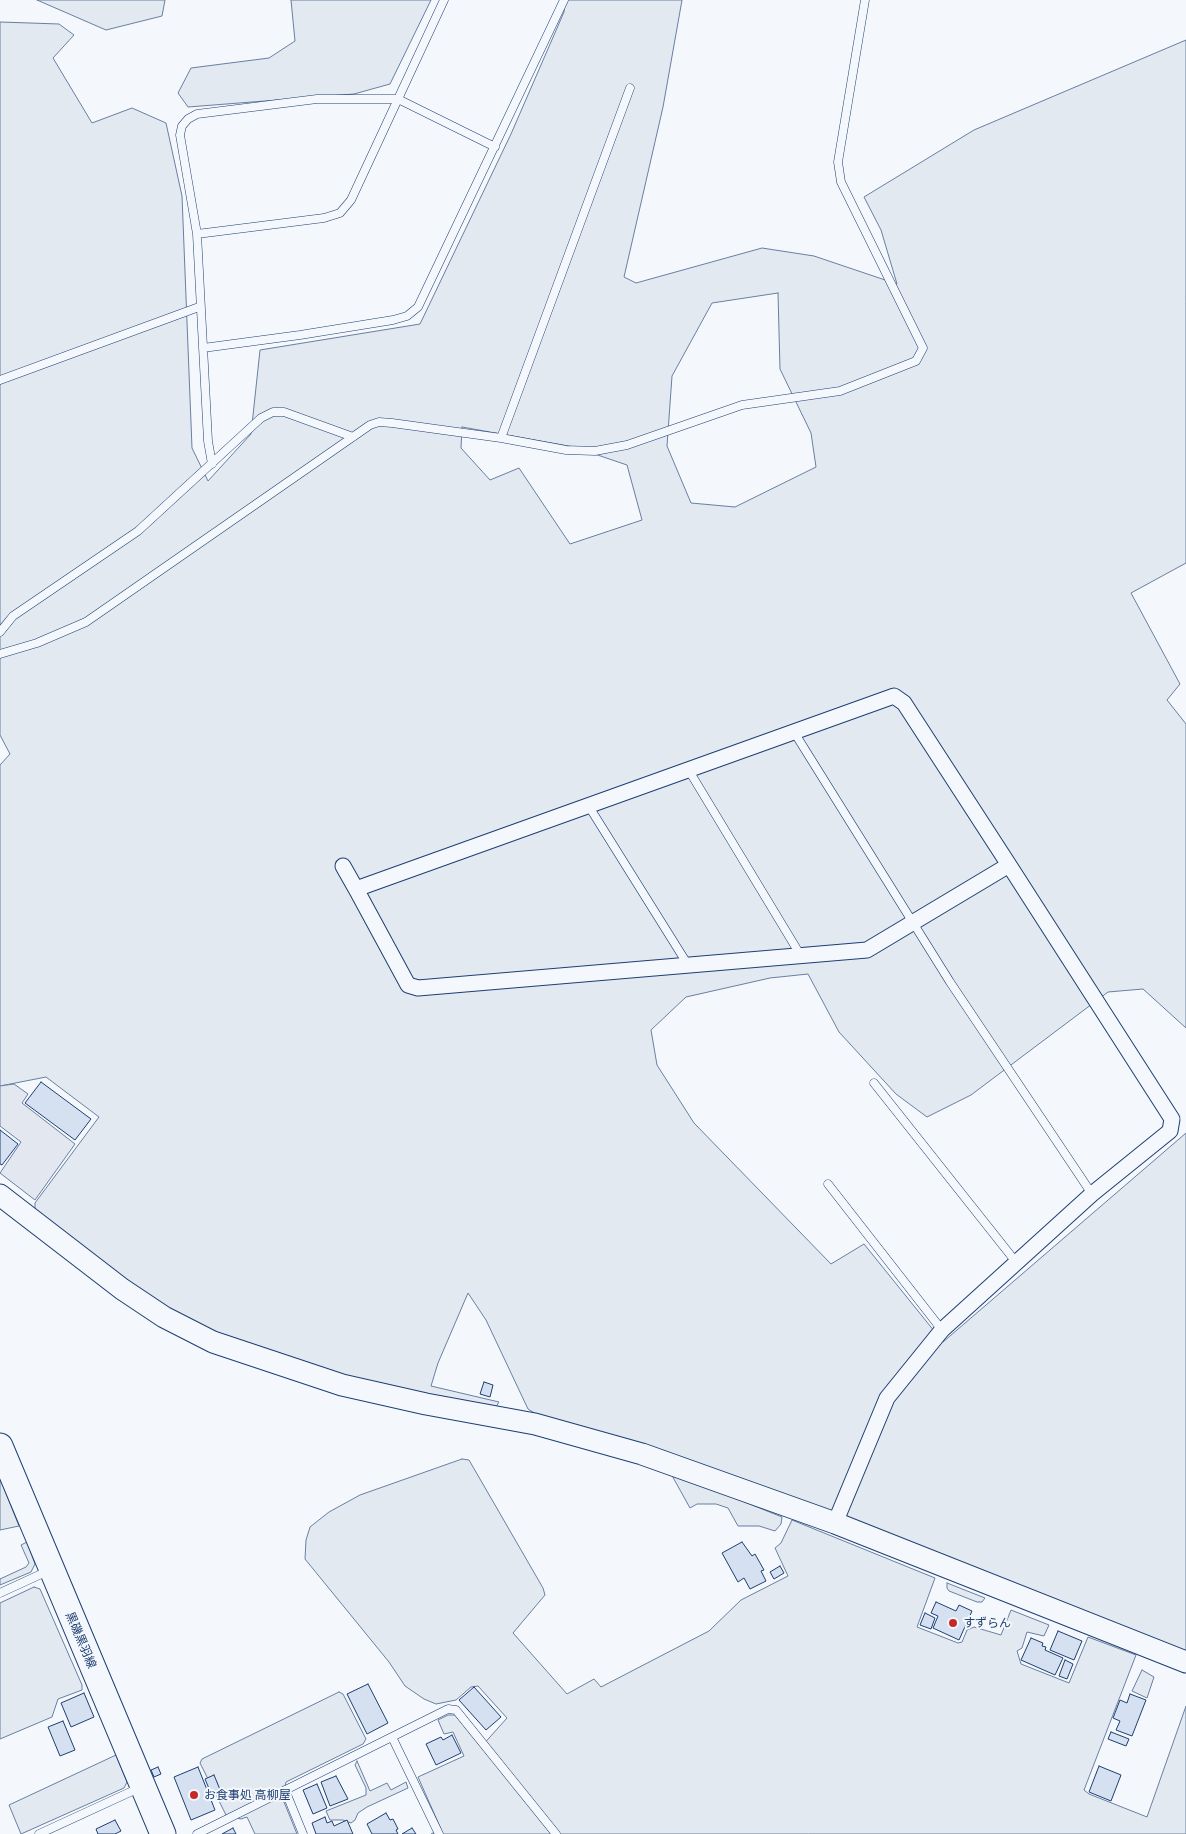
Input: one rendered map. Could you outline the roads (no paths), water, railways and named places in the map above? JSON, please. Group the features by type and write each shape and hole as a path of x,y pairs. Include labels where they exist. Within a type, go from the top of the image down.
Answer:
{"main road":[{"name":"黒磯黒羽線","path":"0,1446 163,1834"}],"street":[{"path":"356,889 894,696 904,703 1172,1119 1170,1132 1092,1194 942,1330 887,1398 835,1523"},
{"path":"342,866 408,985 418,988 867,950 1009,865"},
{"path":"0,1195 122,1289 164,1317 214,1342 342,1385 426,1404 535,1424 589,1437 642,1454 835,1523 1186,1662"}],"lane":[{"path":"197,234 324,218 340,213 352,200 444,0"},
{"path":"203,348 393,320 407,316 418,307 564,0"},
{"path":"0,654 37,643 86,622 353,437 379,422 501,438 566,450 595,451 627,445 742,405 840,391 916,361 922,348 842,182 838,162 865,0"},
{"path":"501,438 630,88"},
{"path":"212,464 208,441 199,307 197,234 180,135 182,126 188,119 197,114 317,99 398,99 495,147"},
{"path":"0,380 199,307"},
{"path":"0,632 13,616 138,531 261,418 273,412 284,412 353,437"},
{"path":"794,732 955,990 1092,1194"},
{"path":"688,769 801,956"},
{"path":"588,806 688,965"},
{"path":"874,1083 1016,1262"},
{"path":"828,1184 942,1330"},
{"path":"0,1593 52,1569"},
{"path":"197,1834 448,1709 456,1710 556,1834"},
{"path":"392,1737 439,1834"},
{"path":"39,1834 142,1786"},
{"path":"285,1790 303,1834"}],"place":[{"name":"すずらん","path":"953,1623"},
{"name":"お食事処 高柳屋","path":"194,1795"}]}
